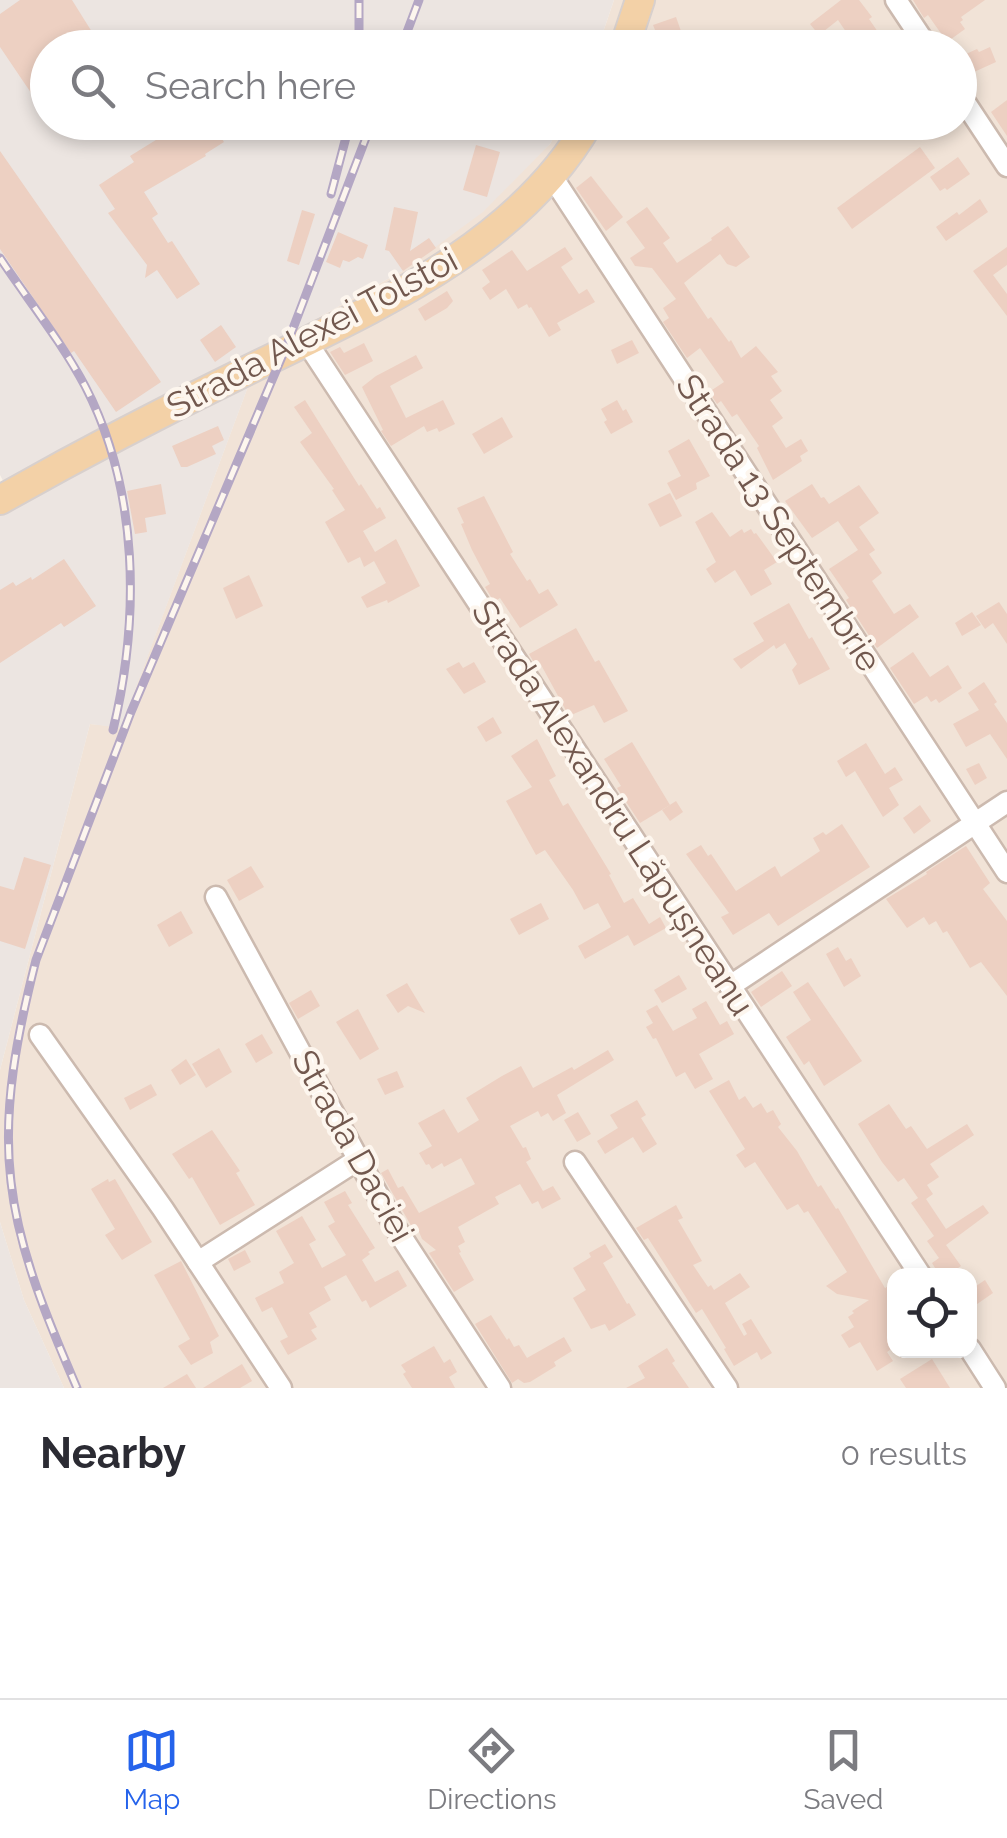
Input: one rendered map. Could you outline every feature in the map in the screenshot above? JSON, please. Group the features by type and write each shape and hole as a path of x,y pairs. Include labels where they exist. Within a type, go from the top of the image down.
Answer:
{"main road":[{"path":"630,30 640,0"},
{"name":"Strada Alexei Tolstoi","path":"0,500 108,440 441,270 504,225 578,140"}],"street":[{"path":"896,0 916,30"},
{"path":"977,121 1007,166"},
{"name":"Strada 13 Septembrie","path":"551,175 1007,872"},
{"name":"Strada Alexandru Lăpușneanu","path":"306,341 916,1268"},
{"path":"730,986 1007,802"},
{"name":"Strada Daciei","path":"216,897 395,1227 500,1388"},
{"path":"40,1035 164,1209 281,1388"},
{"path":"198,1262 360,1159"},
{"path":"574,1162 727,1388"},
{"path":"976,1358 995,1388"}],"shaded area":[{"path":"0,0 614,0 604,30 30,30 30,140 552,140 483,212 404,270 262,349 121,728 90,724 0,1070 0,514 16,505 0,475"},
{"path":"614,0 1007,0 1007,1388 64,1388 24,1300 0,1222 0,1070 90,724 121,727 262,349 404,270 552,140 977,140 977,30 604,30"},
{"path":"0,1222 24,1300 64,1388 0,1388"}],"building":[{"path":"20,0 72,0 91,30 30,30 30,91 0,47 0,14"},
{"path":"841,0 859,0 877,30 845,30 838,20 825,30 815,30 810,24"},
{"path":"913,0 985,0 961,17 964,30 939,30 928,15 924,18"},
{"path":"676,17 681,30 655,30 653,25"},
{"path":"990,47 996,62 977,71 977,49 979,52"},
{"path":"1007,100 1007,136 991,112"},
{"path":"156,140 224,142 144,192 158,214 152,218 200,284 177,299 157,270 145,278 147,265 108,213 115,209 99,185 134,162 130,156"},
{"path":"476,145 500,152 487,197 463,190"},
{"path":"920,147 935,168 852,229 837,208"},
{"path":"0,151 161,382 116,412 0,249"},
{"path":"958,157 970,174 940,191 930,177"},
{"path":"591,176 623,217 606,231 576,188"},
{"path":"980,199 988,212 946,241 936,227"},
{"path":"394,207 418,212 410,251 429,238 436,248 403,271 385,250"},
{"path":"647,207 670,238 663,243 677,263 728,226 750,257 736,267 727,264 720,254 684,283 741,358 756,346 778,372 771,376 782,391 770,400 783,418 772,426 786,448 801,439 808,451 800,456 802,461 773,480 759,446 737,414 732,417 709,392 724,382 700,348 687,358 663,322 669,318 663,308 676,299 652,268 635,266 630,258 645,248 626,222"},
{"path":"302,210 315,214 299,265 287,261"},
{"path":"338,232 368,245 363,259 343,260 340,268 326,262"},
{"path":"565,247 573,259 561,267 579,294 587,289 595,302 557,323 561,330 549,337 527,304 518,309 506,289 490,300 482,288 490,282 482,270 512,250 527,271"},
{"path":"1007,247 1007,265 993,275 1007,294 1007,316 973,271"},
{"path":"447,291 453,301 425,321 418,309"},
{"path":"221,325 236,347 215,362 200,340"},
{"path":"632,340 639,353 617,364 611,350"},
{"path":"364,343 373,361 345,375 330,352 340,347 344,353"},
{"path":"416,355 423,368 390,386 406,418 443,400 455,424 439,432 437,428 427,432 424,426 391,446 362,387"},
{"path":"305,400 359,486 386,518 363,531 375,552 396,539 420,586 388,603 387,600 367,608 361,597 386,583 374,561 364,567 360,557 348,563 325,522 345,510 300,442 312,433 294,407"},
{"path":"617,400 633,422 611,434 601,409"},
{"path":"502,417 513,437 484,454 472,434"},
{"path":"218,426 224,440 212,446 216,454 181,467 172,446"},
{"path":"689,439 710,476 696,483 697,489 676,500 667,483 681,476 668,451"},
{"path":"161,484 166,514 145,518 147,532 135,534 127,491"},
{"path":"812,484 829,504 859,485 879,513 859,527 875,550 869,554 882,573 872,581 894,614 910,604 919,617 877,648 829,569 858,550 838,521 812,538 785,501"},
{"path":"670,493 682,516 660,527 648,504"},
{"path":"484,496 527,581 530,579 539,594 548,589 558,605 520,628 500,598 494,602 485,587 490,584 461,524 464,523 457,508"},
{"path":"712,512 730,537 742,529 744,533 751,529 756,533 777,562 764,570 772,584 751,596 735,570 715,583 706,569 716,562 695,522"},
{"path":"64,559 96,606 64,627 61,623 0,663 0,590 13,582 16,586 31,577 32,580"},
{"path":"249,575 263,606 236,619 223,588"},
{"path":"999,602 1007,614 1007,644 993,623 985,629 976,616"},
{"path":"789,603 830,669 799,685 792,670 797,664 785,643 776,649 774,645 741,669 733,659 764,641 753,623"},
{"path":"972,612 981,625 962,636 955,623"},
{"path":"576,628 628,711 604,723 594,705 569,716 540,663 536,666 529,654"},
{"path":"913,652 930,677 948,665 962,688 939,703 936,699 931,702 927,696 914,704 890,668"},
{"path":"459,662 463,668 474,662 486,682 464,694 446,669"},
{"path":"984,682 1007,723 1007,759 990,734 966,747 953,724 979,710 968,693"},
{"path":"493,717 502,733 486,742 477,727"},
{"path":"537,739 556,776 549,780 563,806 568,803 624,903 633,898 649,924 660,917 666,928 634,946 628,935 585,959 578,946 611,927 598,903 584,910 545,850 536,855 506,801 532,787 511,756"},
{"path":"632,742 670,805 640,823 604,759"},
{"path":"866,743 885,774 895,767 903,780 889,788 899,805 883,817 855,771 846,777 837,761"},
{"path":"979,763 987,778 975,785 966,769"},
{"path":"676,801 683,812 670,821 662,810"},
{"path":"920,805 931,821 914,834 903,818"},
{"path":"842,824 870,867 778,926 769,913 733,935 721,917 729,913 686,854 701,845 736,891 775,866 781,877 820,851 813,838"},
{"path":"966,846 990,883 983,889 1007,921 1007,996 981,962 970,968 947,931 943,933 936,921 929,925 924,917 907,928 886,899"},
{"path":"24,857 51,865 25,949 0,941 0,886 14,890"},
{"path":"251,866 264,887 239,901 227,880"},
{"path":"541,903 549,919 519,935 510,919"},
{"path":"181,911 193,933 169,947 157,925"},
{"path":"838,947 846,961 851,958 861,976 844,987 826,954"},
{"path":"782,971 792,986 761,1007 751,992"},
{"path":"679,975 687,989 662,1003 654,990"},
{"path":"808,982 862,1061 824,1086 809,1061 804,1065 786,1037 811,1020 793,992"},
{"path":"407,983 425,1013 408,1006 398,1013 386,995"},
{"path":"311,990 320,1006 298,1019 289,1003"},
{"path":"706,1001 720,1025 727,1021 734,1034 699,1054 713,1079 695,1089 685,1072 676,1077 646,1027 653,1023 646,1011 657,1005 673,1031 697,1018 692,1009"},
{"path":"358,1009 379,1049 360,1060 336,1022"},
{"path":"262,1034 273,1053 256,1063 245,1044"},
{"path":"219,1048 232,1072 206,1088 192,1064"},
{"path":"608,1050 614,1060 557,1095 566,1113 553,1121 548,1113 541,1117 538,1111 510,1126 526,1147 531,1159 526,1162 543,1191 553,1186 561,1199 542,1209 538,1201 532,1204 520,1184 495,1197 499,1204 458,1227 465,1242 458,1246 459,1253 474,1280 454,1292 429,1253 436,1250 422,1239 417,1227 413,1229 381,1173 388,1169 419,1213 475,1184 461,1158 444,1167 442,1163 432,1169 426,1165 419,1153 432,1146 418,1123 444,1109 458,1133 479,1120 466,1098 502,1076 521,1066 533,1088"},
{"path":"186,1059 196,1075 180,1085 171,1070"},
{"path":"397,1071 404,1087 385,1095 377,1079"},
{"path":"729,1080 739,1100 745,1096 753,1108 761,1103 767,1113 773,1110 781,1124 778,1127 818,1187 821,1185 838,1208 887,1287 887,1358 893,1361 877,1371 860,1342 849,1348 841,1335 854,1327 848,1317 869,1300 837,1294 826,1286 847,1272 808,1211 804,1213 798,1204 787,1210 755,1162 745,1168 736,1155 745,1149 709,1091"},
{"path":"151,1084 157,1095 130,1110 124,1098"},
{"path":"637,1100 646,1115 641,1118 657,1144 643,1153 633,1137 605,1154 597,1141 618,1128 610,1115"},
{"path":"889,1104 906,1129 911,1126 927,1149 967,1124 974,1135 930,1164 939,1177 927,1185 933,1194 926,1199 946,1229 983,1205 989,1213 946,1245 961,1266 935,1268 932,1263 939,1258 927,1241 934,1236 911,1203 918,1198 904,1178 898,1182 858,1124"},
{"path":"578,1112 591,1134 577,1142 564,1120"},
{"path":"212,1130 240,1171 236,1173 255,1205 220,1225 192,1177 189,1179 172,1154"},
{"path":"115,1179 152,1242 122,1260 105,1235 115,1229 91,1189"},
{"path":"345,1191 352,1203 348,1205 375,1248 362,1260 375,1282 398,1270 407,1286 370,1308 346,1275 324,1287 331,1300 309,1313 317,1327 311,1330 317,1339 288,1355 280,1341 288,1337 272,1307 262,1312 255,1298 284,1283 279,1272 294,1263 276,1231 302,1216 316,1240 309,1244 322,1268 346,1255 328,1226 335,1222 324,1202"},
{"path":"676,1205 683,1218 678,1220 702,1261 693,1265 708,1287 711,1285 714,1290 740,1273 750,1287 725,1303 744,1336 747,1334 742,1324 751,1319 772,1353 761,1360 757,1352 734,1366 702,1309 696,1313 648,1238 644,1240 636,1228"},
{"path":"605,1244 613,1257 603,1263 636,1315 609,1331 605,1324 591,1329 573,1298 586,1290 573,1268"},
{"path":"245,1250 251,1262 234,1271 228,1259"},
{"path":"181,1261 219,1336 210,1342 213,1353 191,1365 178,1346 190,1339 154,1275"},
{"path":"985,1280 993,1293 977,1304 977,1285"},
{"path":"491,1315 507,1340 514,1347 519,1345 527,1358 564,1337 572,1351 530,1382 518,1379 512,1383 475,1324"},
{"path":"434,1346 444,1363 450,1359 457,1372 449,1377 455,1388 412,1388 401,1365"},
{"path":"667,1348 689,1388 626,1388 645,1378 638,1366"},
{"path":"932,1359 950,1388 906,1388 900,1379"},
{"path":"242,1364 252,1381 240,1388 203,1388"},
{"path":"187,1374 196,1388 163,1388"}],"railway":[{"path":"359,0 359,30"},
{"path":"408,30 419,0"},
{"path":"331,194 345,140"},
{"path":"77,1388 28,1261 11,1182 10,1098 29,987 131,712 284,352 365,140"},
{"path":"0,258 85,386 116,468 125,511 130,599 128,644 113,730"}]}
